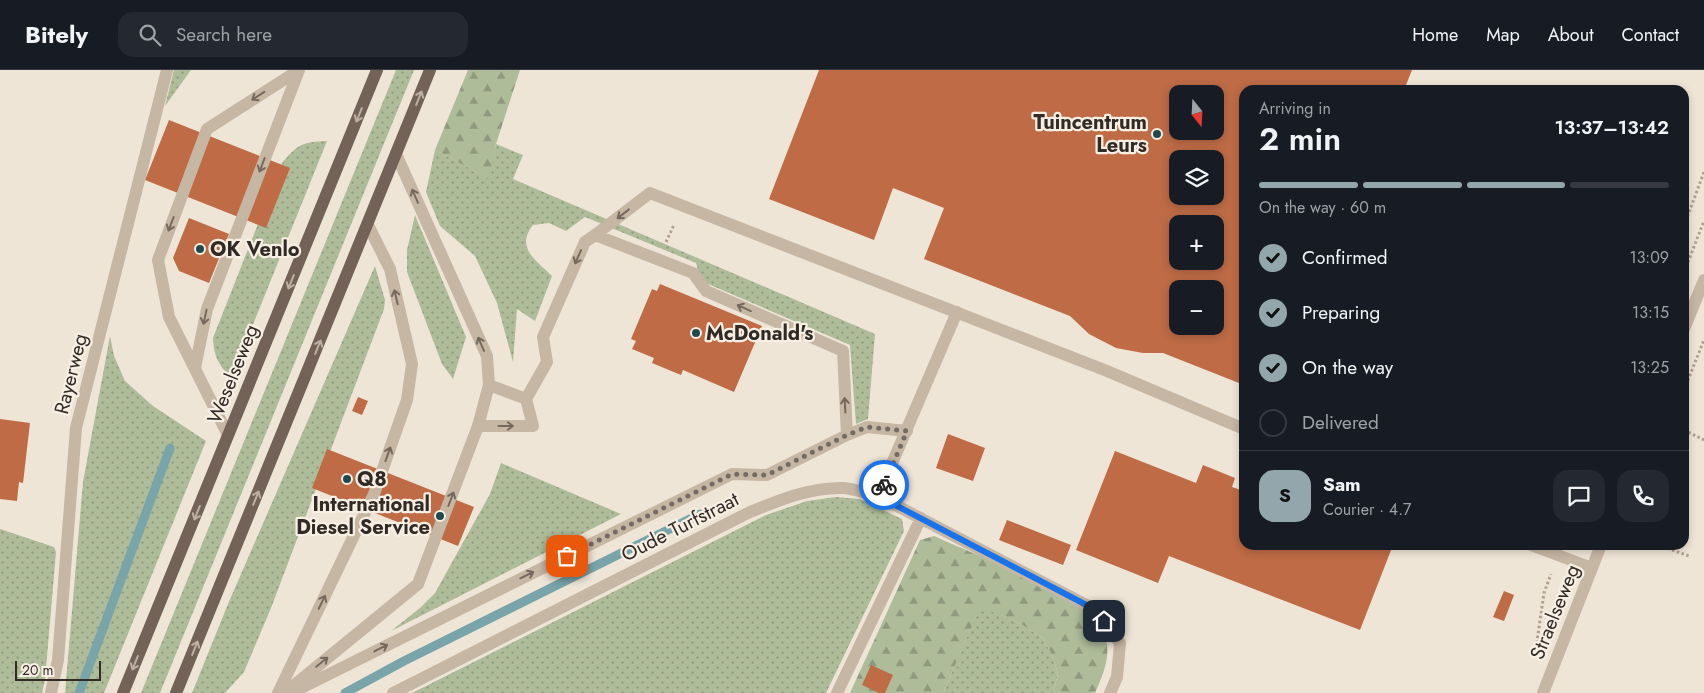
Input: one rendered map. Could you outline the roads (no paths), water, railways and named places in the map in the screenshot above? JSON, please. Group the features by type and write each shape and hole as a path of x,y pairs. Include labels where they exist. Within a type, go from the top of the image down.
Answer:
{"main road":[{"name":"Weselseweg","path":"123,693 377,70"},
{"path":"176,693 430,70"}],"street":[{"name":"Rayerweg","path":"50,693 58,660 76,428 167,70"},
{"path":"195,368 207,308 299,70"},
{"path":"228,435 169,317 158,260 207,129 299,70"},
{"path":"284,693 418,584 478,426 489,385 487,356 396,154"},
{"path":"478,426 533,426 526,399 547,362 543,337 585,242 650,192 1107,371 1239,427"},
{"path":"278,693 374,494 407,400 412,364 390,270 368,224"},
{"path":"595,235 693,273 706,291 843,351 847,435"},
{"path":"1689,317 1704,280"},
{"path":"878,496 957,312"},
{"path":"489,385 526,399"},
{"path":"291,693 732,474 767,475 867,427 907,431"},
{"name":"Oude Turfstraat","path":"392,693 750,512 813,490 845,488 878,496 1096,610 1120,643 1117,677 1110,693"},
{"path":"837,693 921,518"},
{"path":"1543,550 1592,568"},
{"name":"Straelseweg","path":"1543,693 1599,550"}],"waterway":[{"path":"79,693 170,448"},
{"path":"345,693 404,661 700,514"}],"place":[{"name":"Tuincentrum Leurs","path":"1157,134"},
{"name":"OK Venlo","path":"200,249"},
{"name":"McDonald's","path":"696,333"},
{"name":"Q8","path":"347,479"},
{"name":"International Diesel Service","path":"440,516"}]}
